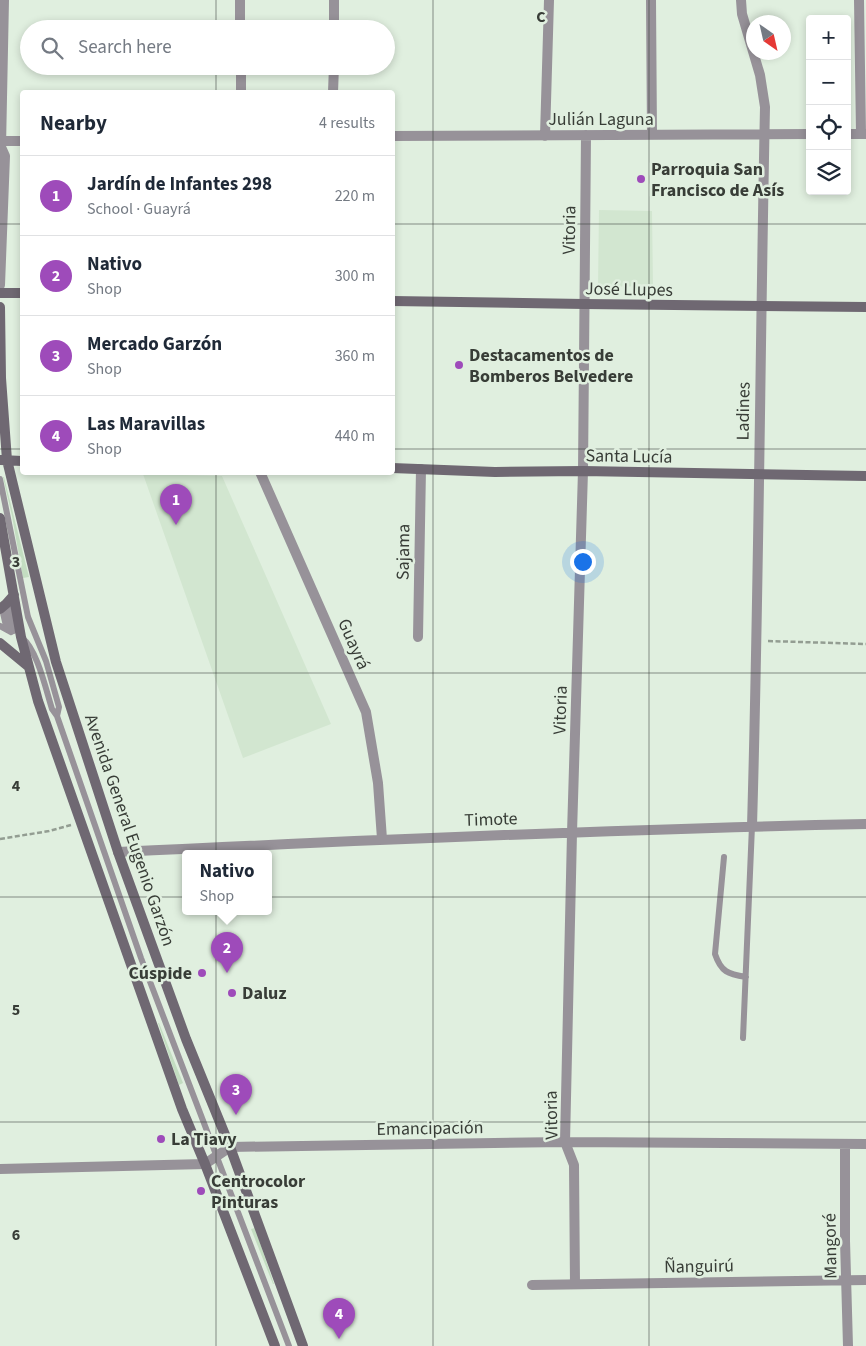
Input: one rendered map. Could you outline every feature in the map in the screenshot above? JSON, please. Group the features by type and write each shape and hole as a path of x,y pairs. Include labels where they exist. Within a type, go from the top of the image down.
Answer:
{"main road":[{"path":"0,293 20,293"},
{"name":"José Llupes","path":"395,301 866,307"},
{"name":"Avenida General Eugenio Garzón","path":"0,307 3,460 56,662 118,852 186,1039 230,1147 303,1346"},
{"path":"3,460 20,461"},
{"name":"Santa Lucía","path":"395,468 495,472 583,471 866,476"},
{"name":"Avenida General Eugenio Garzón","path":"0,518 20,637 38,701 182,1109 275,1346"},
{"path":"0,609 14,595"},
{"path":"0,643 29,666"}],"street":[{"path":"0,285 5,156 1,144 4,0"},
{"path":"240,0 240,20"},
{"path":"334,0 334,20"},
{"path":"545,136 549,0"},
{"path":"651,0 652,135"},
{"name":"Ladines","path":"741,0 742,14 760,75 765,107 758,474 757,641 752,826"},
{"path":"859,0 863,134"},
{"path":"241,75 241,90"},
{"path":"333,90 334,75"},
{"name":"Julián Laguna","path":"395,136 806,134"},
{"name":"Vitoria","path":"575,1284 574,1165 565,1142 583,471 586,135"},
{"path":"1,144 20,141"},
{"name":"Sajama","path":"418,636 421,469"},
{"name":"Guayrá","path":"261,475 366,712 378,783 382,839"},
{"name":"Timote","path":"118,852 382,839 752,826 866,824"},
{"name":"Emancipación","path":"230,1147 565,1142 866,1144"},
{"name":"Mangoré","path":"845,1144 848,1346"},
{"path":"0,1169 205,1164 230,1147"},
{"name":"Ñanguirú","path":"532,1285 866,1280"}],"lane":[{"name":"Avenida General Eugenio Garzón","path":"0,479 28,617 46,661 59,707 57,716"},
{"path":"4,626 20,637"},
{"name":"Avenida General Eugenio Garzón","path":"20,637 26,641 34,654 140,958 289,1346"},
{"path":"743,1038 752,826"},
{"path":"724,857 715,954 718,964 724,971 732,975 746,977"}],"path":[{"path":"757,641 866,644"},
{"path":"0,839 49,831 80,822"}],"shaded area":[{"path":"599,210 652,211 653,286 598,287"},
{"path":"143,475 222,476 331,724 243,758"},
{"path":"4,477 29,577 23,578"},
{"path":"158,1023 183,1083 179,1085"},
{"path":"255,1228 274,1284 251,1229"}],"place":[{"name":"Parroquia San Francisco de Asís","path":"641,179"},
{"name":"Destacamentos de Bomberos Belvedere","path":"459,365"},
{"name":"Jardín de Infantes 298","path":"176,525"},
{"name":"Cúspide","path":"202,973"},
{"name":"Nativo","path":"227,973"},
{"name":"Daluz","path":"232,993"},
{"name":"Mercado Garzón","path":"236,1115"},
{"name":"La Tiavy","path":"161,1139"},
{"name":"Centrocolor Pinturas","path":"201,1191"},
{"name":"Las Maravillas","path":"339,1339"}]}
